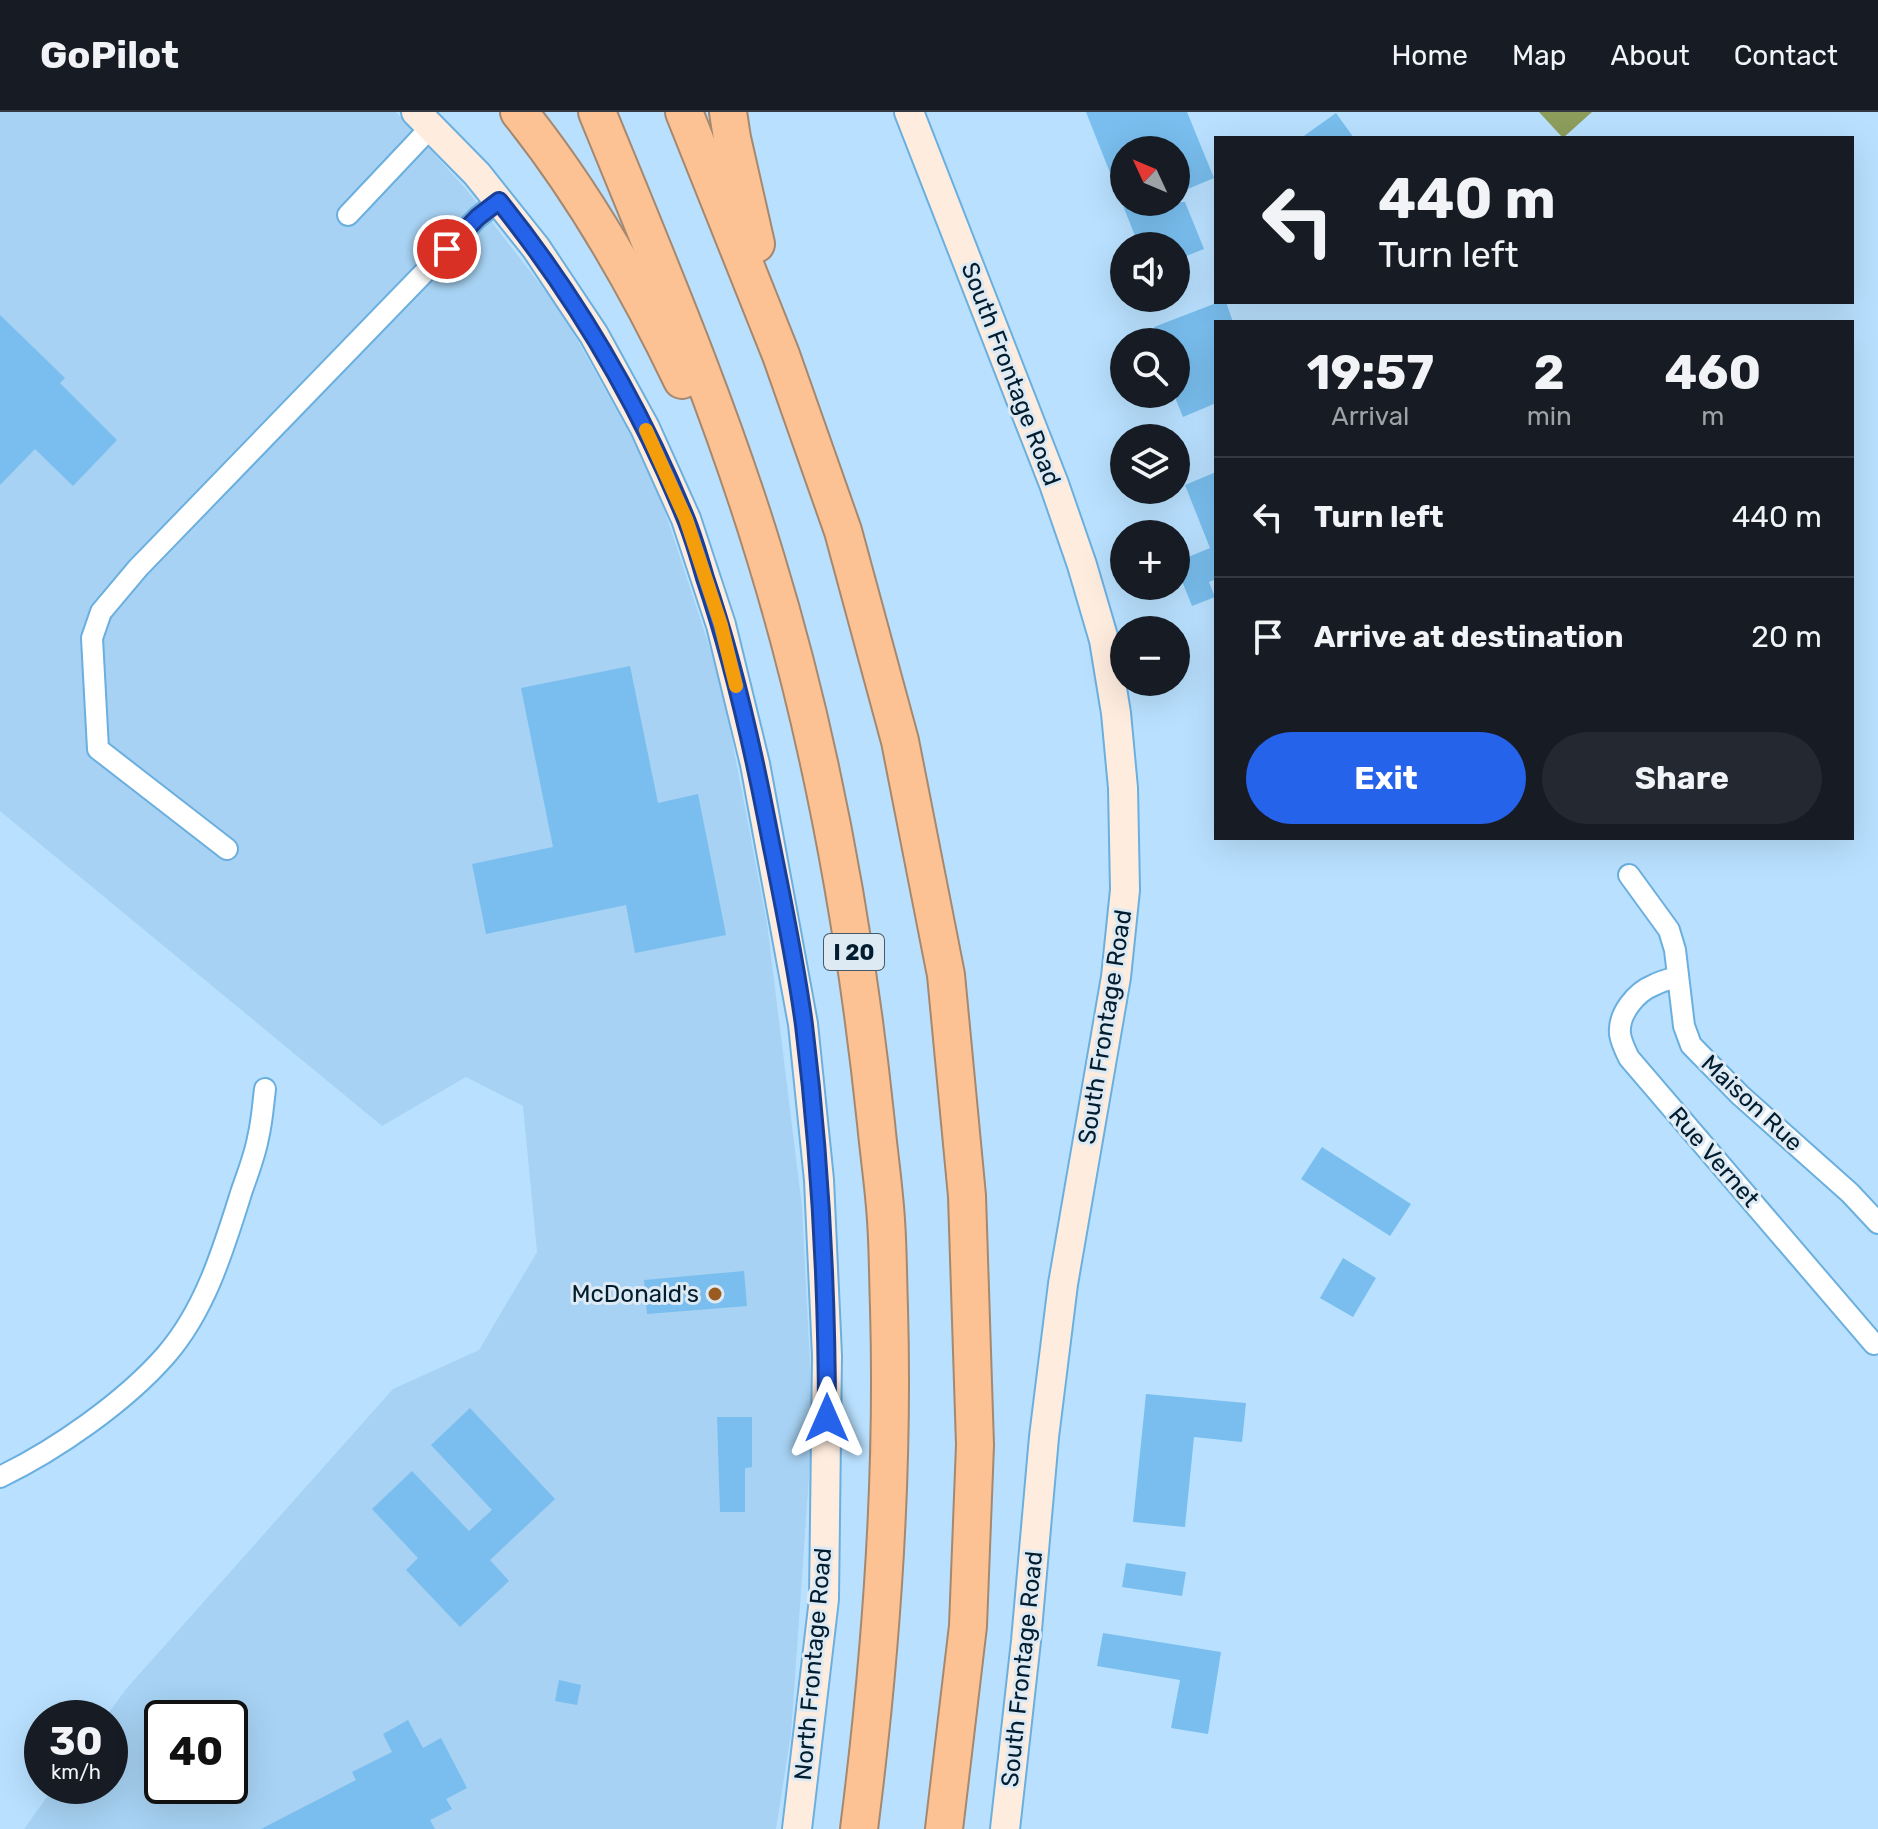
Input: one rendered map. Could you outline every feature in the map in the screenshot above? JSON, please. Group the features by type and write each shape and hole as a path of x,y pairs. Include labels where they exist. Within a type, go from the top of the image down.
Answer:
{"highway":[{"path":"519,112 574,186 620,263 680,375 766,558"},
{"name":"I 20","path":"597,112 720,423 766,558 807,708 847,904 868,1048 886,1220 891,1377 886,1540 873,1720 859,1829"},
{"path":"684,112 781,355 843,531 900,741 946,975 967,1196 975,1445 968,1626 944,1829"},
{"path":"728,112 781,355"}],"street":[{"name":"South Frontage Road","path":"909,112 1054,484 1082,565 1104,640 1116,713 1123,788 1125,890 1116,977 1063,1284 1044,1437 1005,1829"},
{"name":"North Frontage Road","path":"423,119 477,174 536,248 594,335 645,428 686,519 721,625 755,764 803,1024 819,1180 827,1356 824,1599 797,1829"},
{"path":"348,215 423,119"},
{"path":"227,849 98,749 92,638 101,612 130,576 182,522 478,217 499,201"},
{"name":"Maison Rue","path":"1629,875 1669,930 1675,950 1684,1026 1691,1045 1740,1095 1850,1193 1878,1223"},
{"name":"Rue Vernet","path":"1678,977 1642,991 1627,1008 1620,1024 1621,1038 1629,1058 1874,1344"},
{"path":"0,1477 77,1433 166,1355 188,1324 206,1291 234,1216 258,1139 265,1089"}],"shaded area":[{"path":"0,112 396,112 466,189 561,311 653,475 721,682 767,923 802,1207 813,1420 791,1734 776,1829 24,1829 42,1804 128,1804 128,1700 118,1700 126,1689 393,1389 479,1350 537,1252 523,1106 466,1077 382,1126 0,811"},
{"path":"1539,112 1592,112 1565,136 1561,136"}],"building":[{"path":"1086,112 1187,112 1214,178 1190,188 1190,136 1110,136 1110,173"},
{"path":"1336,113 1353,136 1304,136"},
{"path":"1190,214 1204,249 1190,254 1190,232 1133,232 1127,216"},
{"path":"1214,304 1227,304 1232,320 1214,320 1214,404 1183,417 1179,408 1190,408 1190,328 1154,328"},
{"path":"0,315 65,378 60,383 117,440 73,486 35,449 0,485"},
{"path":"1214,473 1214,580 1209,582 1214,597 1192,606 1190,556 1210,548 1190,498 1190,483"},
{"path":"630,666 658,803 698,794 726,935 635,953 626,905 486,934 472,864 553,847 521,688"},
{"path":"1322,1147 1411,1204 1390,1236 1301,1179"},
{"path":"1343,1258 1376,1278 1353,1317 1320,1298"},
{"path":"744,1271 747,1306 647,1314 644,1280"},
{"path":"1146,1394 1246,1403 1242,1442 1194,1437 1185,1527 1133,1522"},
{"path":"470,1408 555,1499 490,1560 509,1581 460,1627 406,1570 418,1558 372,1509 412,1471 469,1531 492,1510 431,1445"},
{"path":"717,1417 752,1417 752,1467 745,1468 745,1512 720,1512"},
{"path":"1126,1563 1186,1572 1182,1596 1122,1587"},
{"path":"1103,1633 1221,1652 1208,1734 1171,1728 1180,1680 1097,1666"},
{"path":"559,1680 581,1685 577,1705 555,1701"},
{"path":"408,1720 423,1748 441,1738 467,1788 446,1799 452,1809 430,1820 435,1829 261,1829 356,1780 352,1772 392,1752 383,1734"}],"slow traffic":[{"path":"646,430 686,519 721,625 736,686"}],"place":[{"name":"McDonald's","path":"715,1294"}],"route":[{"path":"447,249 478,217 499,201 536,248 594,335 645,428 686,519 721,625 755,764 803,1024 819,1180 827,1418"}]}
